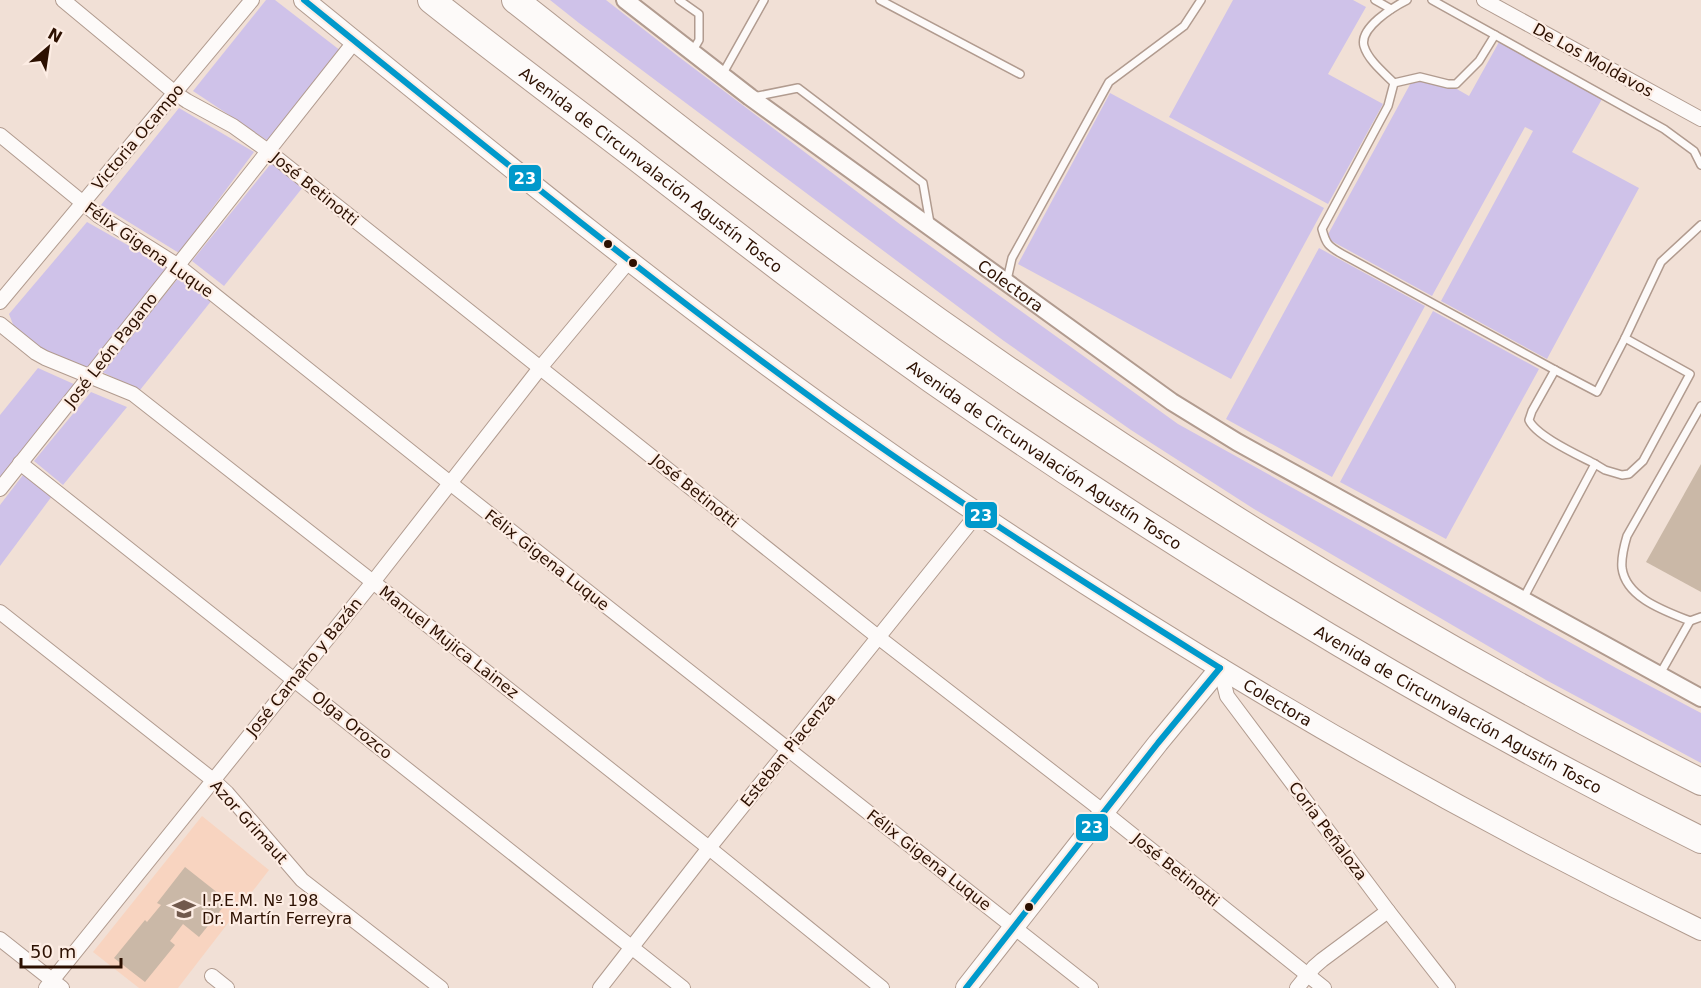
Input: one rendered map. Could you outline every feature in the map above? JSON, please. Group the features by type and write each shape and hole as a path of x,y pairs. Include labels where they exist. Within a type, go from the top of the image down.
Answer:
{"highway":[{"name":"Avenida de Circunvalación Agustín Tosco","path":"431,0 826,303 932,380 1098,492 1280,608 1387,671 1550,762 1701,840"},
{"path":"515,0 865,269 1128,450 1290,554 1449,648 1584,722 1701,782"}],"main road":[{"name":"Colectora","path":"304,0 629,261 836,415 978,513 1220,668 1346,742 1604,882 1701,930"},
{"path":"966,988 1158,743 1220,668"}],"street":[{"name":"José Betinotti","path":"63,0 175,93 233,126 268,151 878,637 1104,812 1324,988"},
{"name":"Victoria Ocampo","path":"0,302 252,0"},
{"name":"Colectora","path":"625,0 750,97 1139,379 1205,423 1701,698"},
{"name":"De Los Moldavos","path":"1484,0 1701,119"},
{"name":"José León Pagano","path":"0,489 355,41"},
{"name":"Félix Gigena Luque","path":"0,135 99,216 177,265 1091,988"},
{"name":"José Camaño y Bazán","path":"53,985 540,368 629,261"},
{"name":"Manuel Mujica Lainez","path":"0,324 36,353 133,394 709,848 882,988"},
{"name":"Olga Orozco","path":"20,463 683,988"},
{"name":"Esteban Piacenza","path":"600,988 709,848 978,513"},
{"name":"Azor Grimaut","path":"0,612 213,780 227,793 302,880 441,988"},
{"name":"Coria Peñaloza","path":"1220,668 1227,696 1448,988"},
{"path":"1297,988 1322,960 1388,911"},
{"path":"0,939 53,985"},
{"path":"212,976 227,988"}],"lane":[{"path":"679,0 699,14 699,40 692,52"},
{"path":"722,75 764,0"},
{"path":"880,0 1020,74"},
{"path":"1006,283 1012,258 1109,82 1184,26 1201,0"},
{"path":"1375,0 1391,9"},
{"path":"1394,83 1371,59 1364,47 1364,38 1368,30 1391,9 1407,0"},
{"path":"1432,0 1664,129 1694,151 1701,165"},
{"path":"1394,83 1420,77 1456,84 1479,61 1495,35"},
{"path":"1394,83 1388,106 1322,229 1326,242 1331,248 1597,392 1661,262 1701,225"},
{"path":"750,97 798,88 923,183 931,228"},
{"path":"1555,370 1532,411 1529,420 1532,426 1545,436 1595,464 1622,476 1629,474 1643,461 1690,374 1625,338"},
{"path":"1690,621 1634,592 1627,583 1622,569 1622,554 1627,536 1701,406"},
{"path":"1523,599 1595,464"},
{"path":"1659,676 1690,621 1701,617"}],"shaded area":[{"path":"266,0 275,0 341,51 268,141 193,91"},
{"path":"550,0 606,0 901,225 1178,424 1701,713 1701,763 1546,680 1254,509 1131,430 1004,341"},
{"path":"1233,0 1353,0 1366,7 1328,74 1383,104 1328,204 1169,117"},
{"path":"1499,42 1602,99 1572,152 1639,188 1547,359 1441,301 1533,131 1525,127 1432,296 1326,238 1413,79 1448,84 1469,96"},
{"path":"1110,93 1324,208 1231,379 1018,264"},
{"path":"179,108 254,152 179,253 101,205"},
{"path":"273,161 303,187 224,286 192,261"},
{"path":"87,222 170,269 88,371 47,353 14,327 9,314"},
{"path":"1319,248 1425,306 1332,477 1226,419"},
{"path":"180,276 212,300 140,390 102,372"},
{"path":"1433,311 1539,369 1446,539 1340,482"},
{"path":"38,368 76,385 0,480 0,415"},
{"path":"91,392 127,407 63,485 34,461"},
{"path":"26,471 55,492 0,566 0,505"},
{"name":"I.P.E.M. Nº 198 Dr. Martín Ferreyra","path":"202,816 269,870 178,988 139,988 93,952"}],"building":[{"path":"1701,464 1701,592 1646,562"},
{"path":"185,867 228,901 199,937 183,924 170,941 175,945 145,982 114,958 145,920 147,922 161,905 157,903"}],"transit line":[{"name":"23","path":"304,0 632,263 834,414 977,512 1220,668"},
{"name":"23","path":"966,988 1158,743 1220,668"}],"place":[{"name":"I.P.E.M. Nº 198 Dr. Martín Ferreyra","path":"184,909"}]}
